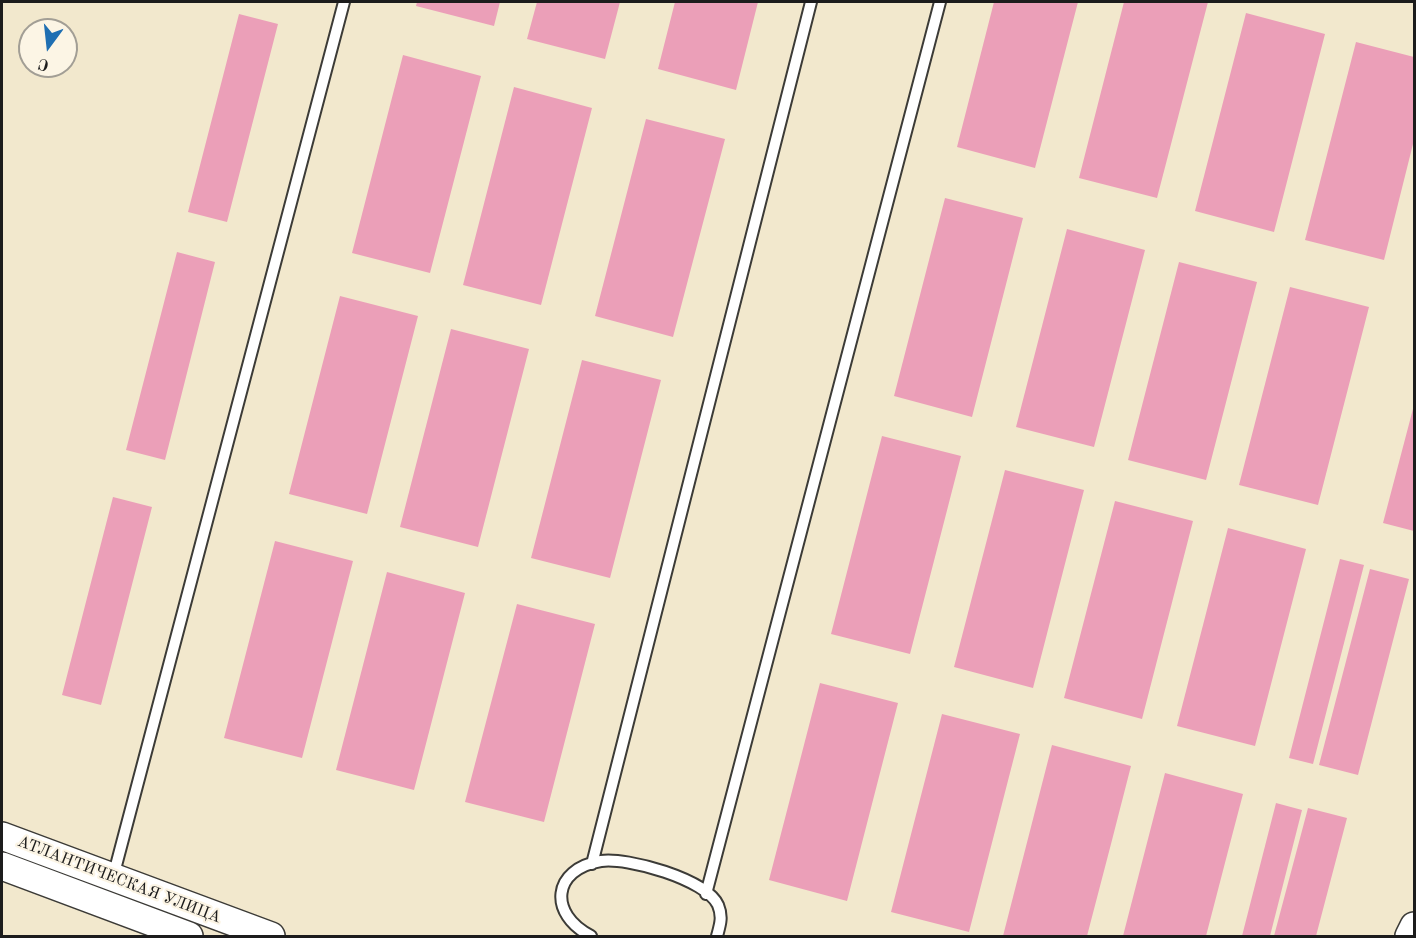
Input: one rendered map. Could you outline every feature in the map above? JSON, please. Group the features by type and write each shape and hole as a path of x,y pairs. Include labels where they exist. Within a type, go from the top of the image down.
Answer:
{"street":[{"name":"АТЛАНТИЧЕСКАЯ УЛИЦА","path":"2,836 271,936"},
{"name":"АТЛАНТИЧЕСКАЯ УЛИЦА","path":"2,866 189,936"},
{"path":"1409,936 1414,926"}],"lane":[{"path":"112,877 344,2"},
{"path":"592,864 811,2"},
{"path":"706,894 940,2"},
{"path":"591,936 575,932 564,916 561,899 566,883 579,868 602,861 632,862 663,870 706,894 717,903 722,921 717,936"}],"building":[{"path":"417,2 500,2 494,26 416,6"},
{"path":"537,2 620,2 605,59 527,39"},
{"path":"675,2 758,2 736,90 658,69"},
{"path":"994,2 1078,2 1035,168 957,147"},
{"path":"1124,2 1208,2 1157,198 1079,178"},
{"path":"1246,13 1325,34 1274,232 1195,211"},
{"path":"239,14 278,24 227,222 188,212"},
{"path":"1356,42 1414,57 1414,140 1384,260 1305,240"},
{"path":"403,55 481,76 430,273 352,253"},
{"path":"514,87 592,108 541,305 463,285"},
{"path":"646,119 725,139 673,337 595,316"},
{"path":"945,198 1023,218 972,417 894,396"},
{"path":"1067,229 1145,250 1094,447 1016,427"},
{"path":"177,252 215,262 165,460 126,450"},
{"path":"1179,262 1257,282 1206,480 1128,460"},
{"path":"1290,287 1369,307 1318,505 1239,485"},
{"path":"340,296 418,316 367,514 289,494"},
{"path":"451,329 529,349 478,547 400,527"},
{"path":"582,360 661,380 610,578 531,558"},
{"path":"1414,405 1414,531 1383,523"},
{"path":"882,436 961,456 910,654 831,634"},
{"path":"1005,470 1084,490 1033,688 954,667"},
{"path":"113,497 152,507 101,705 62,695"},
{"path":"1115,501 1193,521 1142,719 1064,698"},
{"path":"1228,528 1306,549 1255,746 1177,726"},
{"path":"275,541 353,561 302,758 224,738"},
{"path":"1340,559 1364,565 1313,764 1289,758"},
{"path":"1370,569 1409,579 1358,775 1319,765"},
{"path":"387,572 465,593 414,790 336,770"},
{"path":"517,604 595,624 544,822 465,802"},
{"path":"820,683 898,703 847,901 769,880"},
{"path":"942,714 1020,734 969,932 891,912"},
{"path":"1052,745 1131,766 1111,844 1087,936 1003,936"},
{"path":"1165,773 1243,794 1206,936 1123,936"},
{"path":"1276,803 1302,810 1270,936 1242,936"},
{"path":"1308,808 1347,818 1316,936 1274,936"}]}
